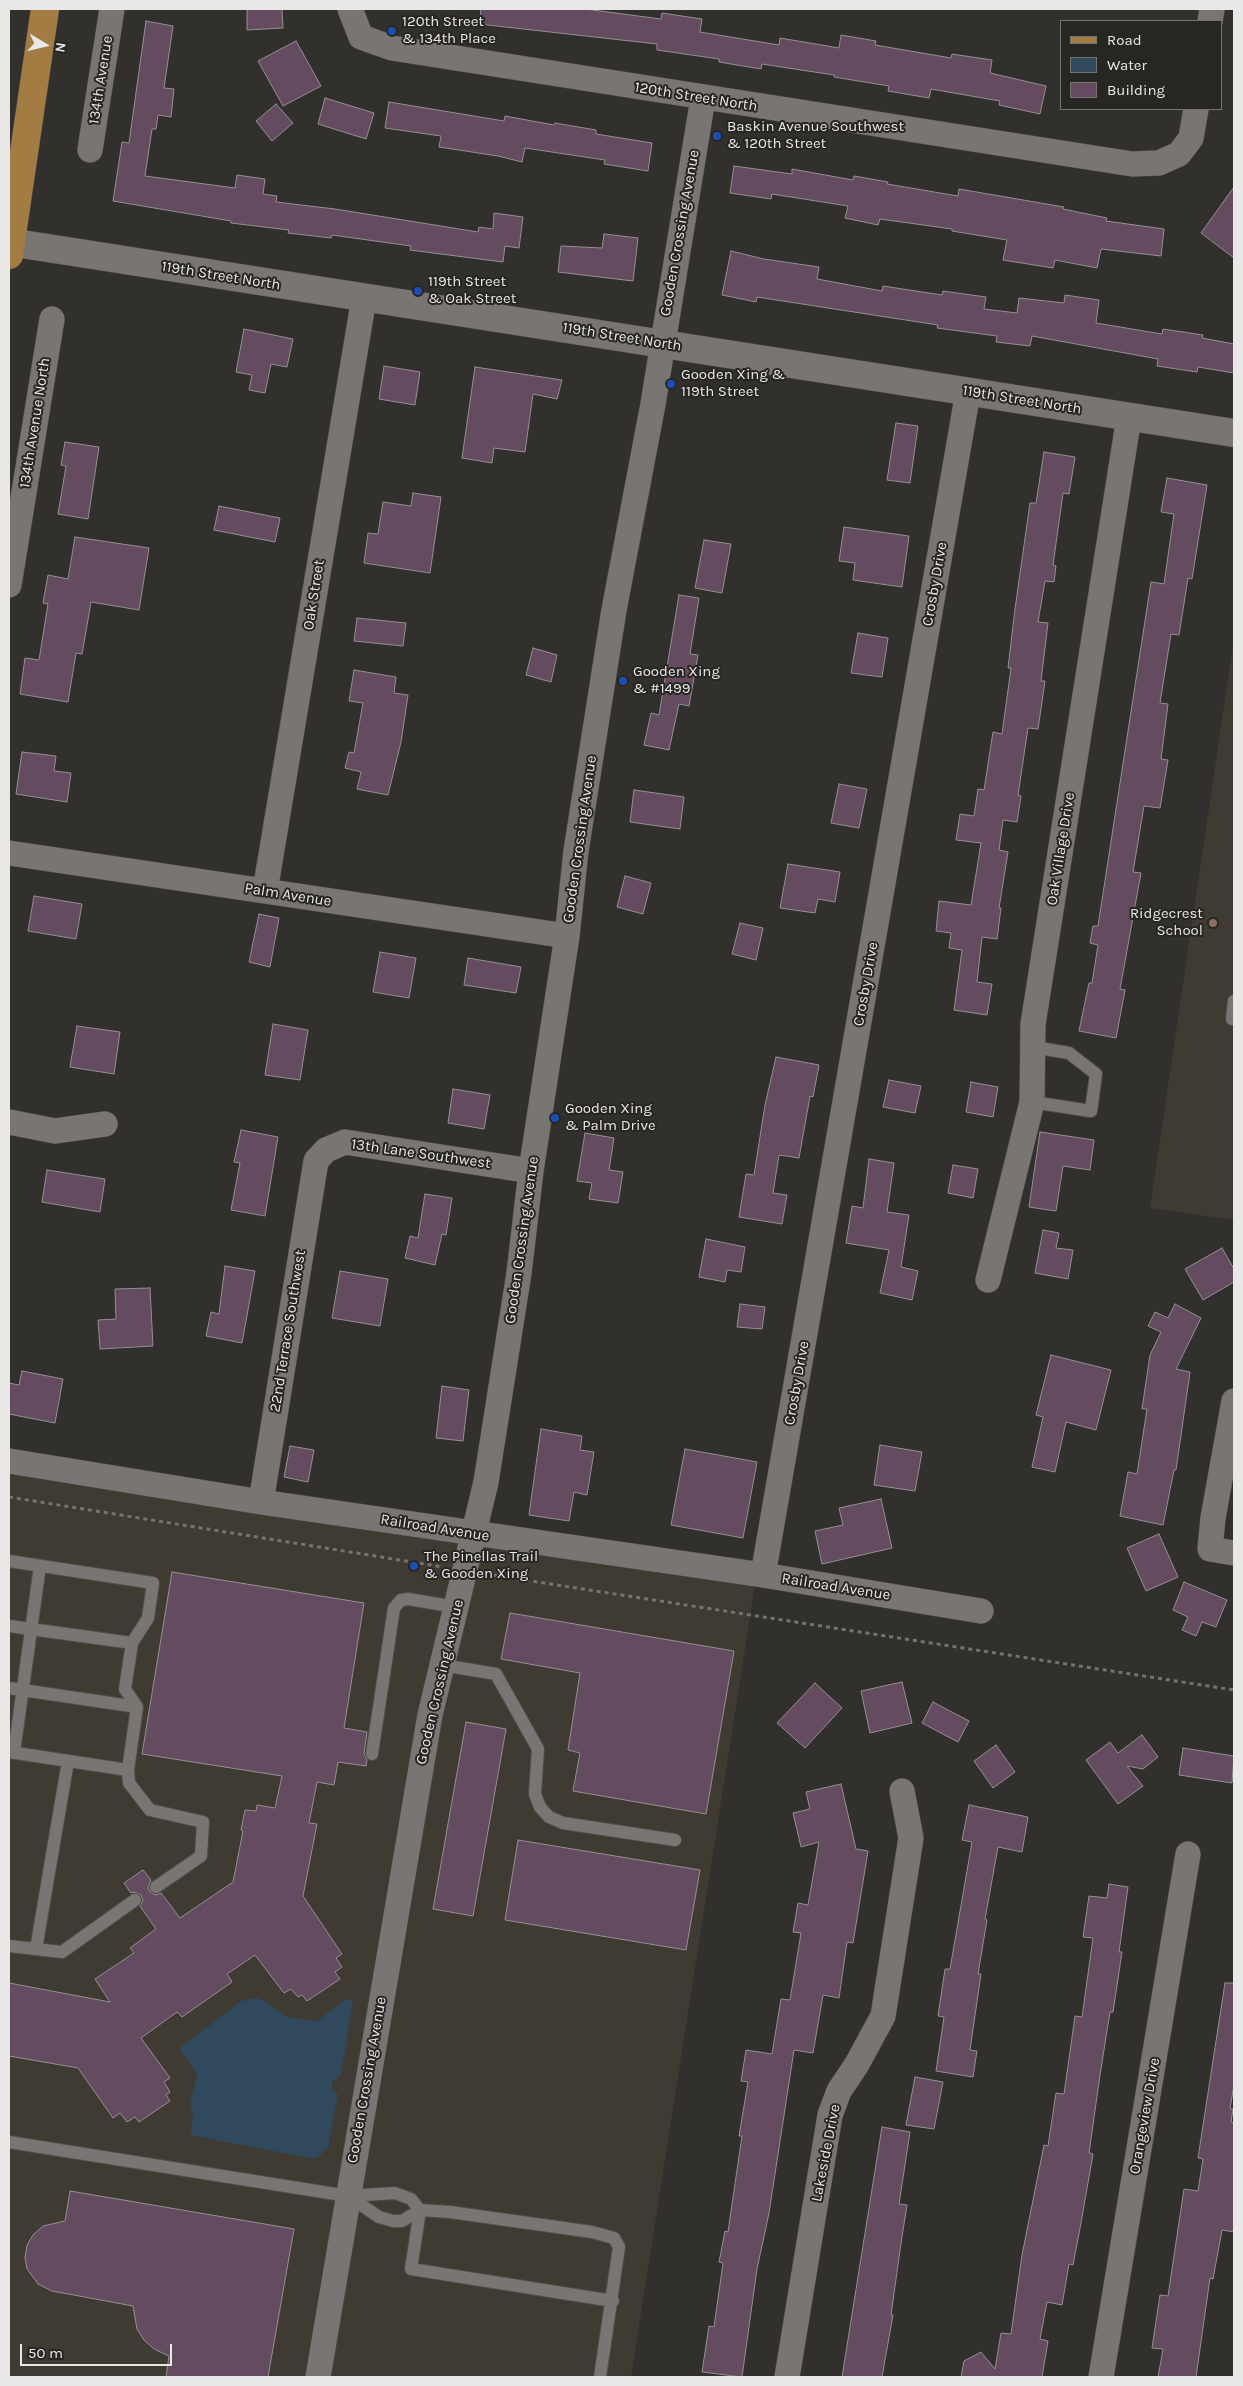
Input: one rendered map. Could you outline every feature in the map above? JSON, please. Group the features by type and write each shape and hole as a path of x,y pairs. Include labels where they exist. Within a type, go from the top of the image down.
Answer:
{"main road":[{"path":"9,246 45,9"}],"street":[{"name":"134th Avenue","path":"90,150 112,9"},
{"name":"120th Street North","path":"350,10 361,37 392,48 1132,164 1159,163 1179,154 1191,138 1196,110"},
{"name":"Gooden Crossing Avenue","path":"318,2377 428,1724 486,1482 567,936 576,851 612,619 662,343 703,98"},
{"name":"119th Street North","path":"9,246 662,343 1234,433"},
{"name":"Oak Street","path":"265,891 364,298"},
{"name":"134th Avenue North","path":"9,585 52,319"},
{"name":"Crosby Drive","path":"763,1575 968,392"},
{"name":"Oak Village Drive","path":"988,1280 1032,1102 1033,1024 1129,417"},
{"name":"Palm Avenue","path":"9,853 567,936"},
{"path":"9,1122 54,1130 104,1124"},
{"name":"13th Lane Southwest","path":"316,1161 326,1150 345,1142 531,1171"},
{"name":"22nd Terrace Southwest","path":"261,1502 316,1161"},
{"path":"1234,1401 1213,1518 1210,1549 1234,1553"},
{"name":"Railroad Avenue","path":"9,1461 261,1502 763,1575 981,1611"},
{"name":"Lakeside Drive","path":"786,2377 830,2115 838,2091 857,2064 883,2016 911,1838 902,1791"},
{"name":"Orangeview Drive","path":"1101,2377 1188,1854"}],"lane":[{"path":"1232,1019 1234,1001"},
{"path":"1032,1102 1091,1111 1096,1074 1069,1053 1033,1047"},
{"path":"9,1561 153,1583 148,1618 132,1643 125,1689 137,1707 128,1770 129,1783 150,1810 203,1822 201,1856 156,1887"},
{"path":"40,1566 30,1629 15,1689 11,1752 128,1770"},
{"path":"372,1754 394,1608 400,1600 408,1598 456,1607"},
{"path":"9,1626 132,1643"},
{"path":"442,1665 496,1674 538,1749 536,1794 540,1807 549,1817 563,1823 675,1840"},
{"path":"15,1689 137,1707"},
{"path":"36,1949 68,1761"},
{"path":"9,1946 62,1952 135,1900"},
{"path":"9,2142 348,2196 395,2193 411,2199 420,2210 410,2269 612,2302"},
{"path":"348,2196 379,2217 393,2221 402,2221 420,2210 592,2232 614,2238 620,2247 600,2377"}],"path":[{"path":"9,1497 114,1512 465,1571 1234,1690"}],"shaded area":[{"name":"Ridgecrest School","path":"1234,638 1234,1220 1150,1208"},
{"path":"9,1472 460,1543 419,1713 306,2377 9,2377","holes":["346,1999 336,2078 332,2082 332,2089 193,2119 190,2102 197,2077 191,2064 180,2049 265,2001 287,2017 317,2021"]},
{"path":"483,1547 755,1585 631,2377 330,2377 442,1718"}],"water":[{"path":"256,1998 265,2001 287,2017 317,2021 346,1999 353,2000 341,2075 332,2082 332,2089 338,2095 328,2148 315,2159 190,2135 193,2119 190,2102 197,2077 191,2064 179,2049 241,2001"}],"building":[{"path":"247,9 282,9 283,28 247,30"},
{"path":"481,9 585,9 661,19 662,13 702,19 700,32 779,45 780,38 839,48 841,35 876,41 875,45 951,58 952,54 992,60 990,73 1046,86 1040,114 999,105 1000,101 931,89 929,98 888,91 889,86 834,77 834,75 762,64 761,69 719,62 719,59 657,50 657,44 479,24"},
{"path":"146,21 173,26 164,88 174,89 171,117 158,115 156,129 152,129 145,176 235,188 237,175 265,179 263,194 277,196 276,202 335,209 478,232 479,227 493,229 494,213 523,217 519,248 505,246 503,262 410,250 411,246 332,235 331,238 288,233 289,230 231,223 231,221 113,201 122,142 129,143"},
{"path":"296,41 321,86 283,106 258,61"},
{"path":"325,98 374,113 366,139 318,124"},
{"path":"389,102 504,121 505,116 554,125 555,123 596,130 596,134 652,143 648,171 604,164 605,160 525,148 522,162 498,156 439,147 441,136 385,128"},
{"path":"276,104 293,123 272,141 256,121"},
{"path":"734,166 792,174 792,169 853,180 854,176 888,182 887,184 958,196 959,189 1064,207 1063,209 1107,218 1106,221 1164,229 1161,256 1101,249 1097,268 1055,260 1053,268 1003,260 1007,240 952,231 952,229 880,219 878,225 845,218 848,206 772,194 771,199 730,193"},
{"path":"1234,187 1234,258 1201,233"},
{"path":"604,234 638,238 633,281 558,272 561,246 602,248"},
{"path":"731,251 764,259 819,267 817,279 882,291 883,286 942,295 943,291 986,297 984,309 1017,313 1019,298 1064,303 1065,295 1099,300 1096,323 1162,334 1163,329 1203,335 1202,338 1234,344 1234,373 1198,367 1197,372 1157,366 1158,359 1032,336 1030,346 996,342 997,336 937,328 938,325 757,297 756,302 722,295"},
{"path":"244,329 293,339 287,367 271,364 265,393 249,390 252,375 236,372"},
{"path":"384,366 420,372 415,405 379,399"},
{"path":"475,367 562,380 557,399 533,394 525,452 494,448 492,463 462,458"},
{"path":"896,423 918,426 910,483 887,480"},
{"path":"65,442 99,447 88,519 58,514 66,466 61,465"},
{"path":"1044,452 1075,457 1069,494 1063,493 1053,565 1056,566 1054,582 1045,581 1038,622 1048,623 1041,681 1045,681 1038,729 1028,728 1018,795 1021,796 1017,822 1003,820 999,850 1008,852 999,908 1001,908 997,939 982,937 977,982 992,984 987,1015 954,1010 962,950 949,948 951,933 936,931 939,901 971,905 981,843 956,840 960,814 974,816 978,789 984,790 993,732 1002,734 1011,668 1008,668 1015,609 1030,503 1036,503"},
{"path":"1167,478 1207,485 1192,579 1188,578 1179,635 1171,634 1160,703 1168,704 1161,759 1168,760 1160,808 1144,806 1133,872 1141,873 1120,989 1125,990 1116,1038 1079,1031 1089,983 1092,983 1098,945 1090,943 1093,926 1098,926 1151,582 1164,584 1174,514 1161,512"},
{"path":"413,493 441,497 430,573 364,563 368,533 378,534 383,502 411,506"},
{"path":"219,506 280,518 275,542 214,530"},
{"path":"844,527 909,536 902,587 853,580 855,563 839,561"},
{"path":"75,537 149,548 139,610 91,602 82,654 76,653 68,702 20,694 25,658 39,660 48,604 43,603 48,575 68,579"},
{"path":"704,540 731,544 722,593 695,588"},
{"path":"679,595 699,598 690,654 698,655 689,706 679,704 669,750 644,745 651,713 659,715"},
{"path":"357,618 406,623 403,646 354,641"},
{"path":"858,633 888,638 882,677 851,673"},
{"path":"533,648 557,655 551,682 526,675"},
{"path":"354,670 396,677 394,693 408,695 401,742 388,795 357,789 361,772 345,768 349,752 354,753 363,703 349,701"},
{"path":"22,752 56,756 54,771 71,773 67,802 16,794"},
{"path":"839,784 867,789 859,828 831,823"},
{"path":"634,790 684,797 680,829 630,822"},
{"path":"788,864 840,872 835,902 818,899 815,913 780,908"},
{"path":"625,876 651,883 643,914 617,907"},
{"path":"34,896 82,904 76,939 28,931"},
{"path":"259,914 279,918 270,967 249,962"},
{"path":"740,923 763,928 756,960 732,954"},
{"path":"380,952 416,958 409,998 373,992"},
{"path":"468,958 521,967 516,993 464,985"},
{"path":"273,1024 308,1030 300,1080 265,1075"},
{"path":"77,1026 120,1032 114,1074 70,1067"},
{"path":"776,1057 819,1065 813,1097 810,1096 799,1158 779,1155 773,1193 787,1195 782,1224 739,1217 746,1174 754,1175 765,1105"},
{"path":"889,1080 921,1086 915,1113 883,1107"},
{"path":"971,1082 998,1087 993,1117 966,1112"},
{"path":"453,1089 490,1095 484,1129 448,1123"},
{"path":"241,1130 278,1137 265,1216 231,1210 240,1163 234,1162"},
{"path":"1040,1132 1094,1140 1090,1170 1063,1166 1056,1211 1029,1207"},
{"path":"585,1133 614,1138 609,1170 623,1172 618,1203 589,1199 592,1183 577,1181"},
{"path":"869,1159 894,1163 887,1212 909,1215 901,1267 918,1271 912,1300 880,1293 889,1250 846,1243 852,1206 863,1208"},
{"path":"953,1165 978,1169 973,1198 948,1193"},
{"path":"47,1170 105,1179 100,1212 42,1202"},
{"path":"425,1194 452,1198 446,1235 442,1234 435,1265 405,1258 410,1236 418,1238"},
{"path":"1043,1230 1059,1233 1056,1248 1073,1250 1068,1279 1035,1273"},
{"path":"706,1239 745,1247 741,1272 727,1270 725,1282 699,1277"},
{"path":"1222,1248 1234,1269 1234,1282 1203,1300 1185,1269"},
{"path":"225,1266 255,1271 242,1343 206,1336 211,1312 219,1314"},
{"path":"340,1271 388,1279 380,1326 332,1318"},
{"path":"150,1288 153,1346 100,1349 98,1320 116,1319 115,1289"},
{"path":"740,1304 765,1307 762,1329 737,1327"},
{"path":"1175,1304 1201,1318 1176,1369 1190,1372 1176,1470 1174,1470 1163,1525 1120,1516 1128,1472 1137,1474 1147,1409 1142,1409 1150,1355 1161,1332 1148,1326 1155,1312 1168,1318"},
{"path":"1051,1355 1111,1370 1096,1430 1066,1422 1055,1472 1032,1467 1043,1417 1036,1415"},
{"path":"22,1371 63,1379 55,1423 9,1414 9,1383 19,1385"},
{"path":"442,1386 469,1390 463,1441 436,1438"},
{"path":"541,1429 582,1436 580,1450 594,1452 587,1495 574,1492 569,1521 529,1515"},
{"path":"880,1445 922,1452 915,1491 874,1485"},
{"path":"290,1446 314,1450 308,1482 284,1477"},
{"path":"685,1449 757,1462 743,1538 671,1525"},
{"path":"881,1499 892,1548 822,1564 815,1531 843,1525 839,1508"},
{"path":"1159,1534 1178,1577 1146,1591 1127,1548"},
{"path":"172,1572 364,1603 344,1728 367,1732 364,1753 367,1760 366,1766 338,1762 334,1785 317,1782 309,1823 317,1824 303,1896 342,1954 336,1958 342,1967 335,1972 340,1979 307,2001 302,1995 298,1997 291,1989 284,1993 255,1955 227,1974 232,1982 182,2017 177,2012 141,2038 170,2078 164,2082 170,2092 166,2095 170,2101 139,2122 135,2117 127,2122 120,2113 113,2118 78,2068 9,2056 9,1983 110,2002 95,1979 134,1953 130,1948 156,1929 140,1906 143,1900 141,1895 135,1892 131,1893 124,1883 143,1870 151,1880 148,1887 150,1892 156,1895 161,1893 180,1918 233,1882 245,1810 256,1811 257,1805 275,1808 282,1776 142,1754"},
{"path":"1184,1582 1227,1600 1216,1627 1202,1622 1196,1636 1182,1630 1188,1617 1173,1610"},
{"path":"510,1613 734,1651 706,1814 573,1791 580,1753 568,1750 580,1673 501,1659"},
{"path":"902,1682 912,1723 870,1733 861,1691"},
{"path":"815,1683 842,1708 805,1748 777,1723"},
{"path":"933,1702 969,1721 958,1742 922,1723"},
{"path":"466,1722 506,1729 473,1916 433,1909"},
{"path":"1142,1735 1158,1757 1143,1769 1127,1766 1143,1786 1118,1804 1086,1760 1110,1742 1118,1753"},
{"path":"996,1745 1015,1772 993,1788 974,1761"},
{"path":"1183,1748 1234,1756 1232,1783 1179,1775"},
{"path":"841,1784 856,1849 868,1851 853,1943 847,1942 839,1998 823,1995 813,2053 794,2050 769,2213 757,2269 742,2377 702,2372 709,2326 714,2327 723,2263 719,2262 725,2231 728,2232 742,2136 739,2136 748,2082 741,2081 746,2050 772,2054 781,1999 790,2000 801,1933 793,1932 798,1903 808,1905 819,1842 801,1847 793,1813 810,1809 806,1792"},
{"path":"969,1805 1028,1817 1022,1852 998,1847 985,1919 987,1920 978,1974 981,1974 970,2050 977,2051 973,2077 936,2071 944,2017 938,2016 945,1969 950,1969 972,1842 962,1840"},
{"path":"518,1840 700,1870 686,1950 505,1920"},
{"path":"1109,1884 1128,1887 1119,1952 1122,1952 1113,2012 1110,2012 1100,2075 1089,2153 1093,2154 1081,2223 1073,2265 1069,2264 1062,2305 1047,2302 1040,2339 1048,2341 1042,2377 961,2377 964,2361 981,2352 995,2369 1001,2333 1011,2334 1022,2255 1044,2145 1048,2146 1056,2093 1064,2094 1075,2016 1082,2017 1093,1938 1083,1937 1089,1896 1107,1898"},
{"path":"1225,1983 1234,1983 1234,2084 1230,2109 1233,2109 1231,2122 1234,2123 1234,2232 1222,2230 1213,2279 1210,2278 1196,2377 1158,2377 1163,2349 1152,2348 1160,2295 1168,2296 1184,2189 1198,2191 1203,2159 1198,2158"},
{"path":"915,2077 943,2082 934,2129 906,2125"},
{"path":"882,2127 910,2132 899,2204 907,2205 891,2315 893,2315 882,2377 842,2377"},
{"path":"70,2191 294,2229 268,2377 166,2377 169,2356 154,2349 144,2340 137,2329 133,2306 52,2291 38,2284 27,2269 25,2257 27,2245 33,2235 43,2226 65,2221"}],"place":[{"name":"120th Street & 134th Place","path":"392,31"},
{"name":"Baskin Avenue Southwest & 120th Street","path":"717,136"},
{"name":"119th Street & Oak Street","path":"418,291"},
{"name":"Gooden Xing & 119th Street","path":"671,384"},
{"name":"Gooden Xing & #1499","path":"623,681"},
{"name":"Ridgecrest School","path":"1213,923"},
{"name":"Gooden Xing & Palm Drive","path":"555,1118"},
{"name":"The Pinellas Trail & Gooden Xing","path":"414,1566"}]}
